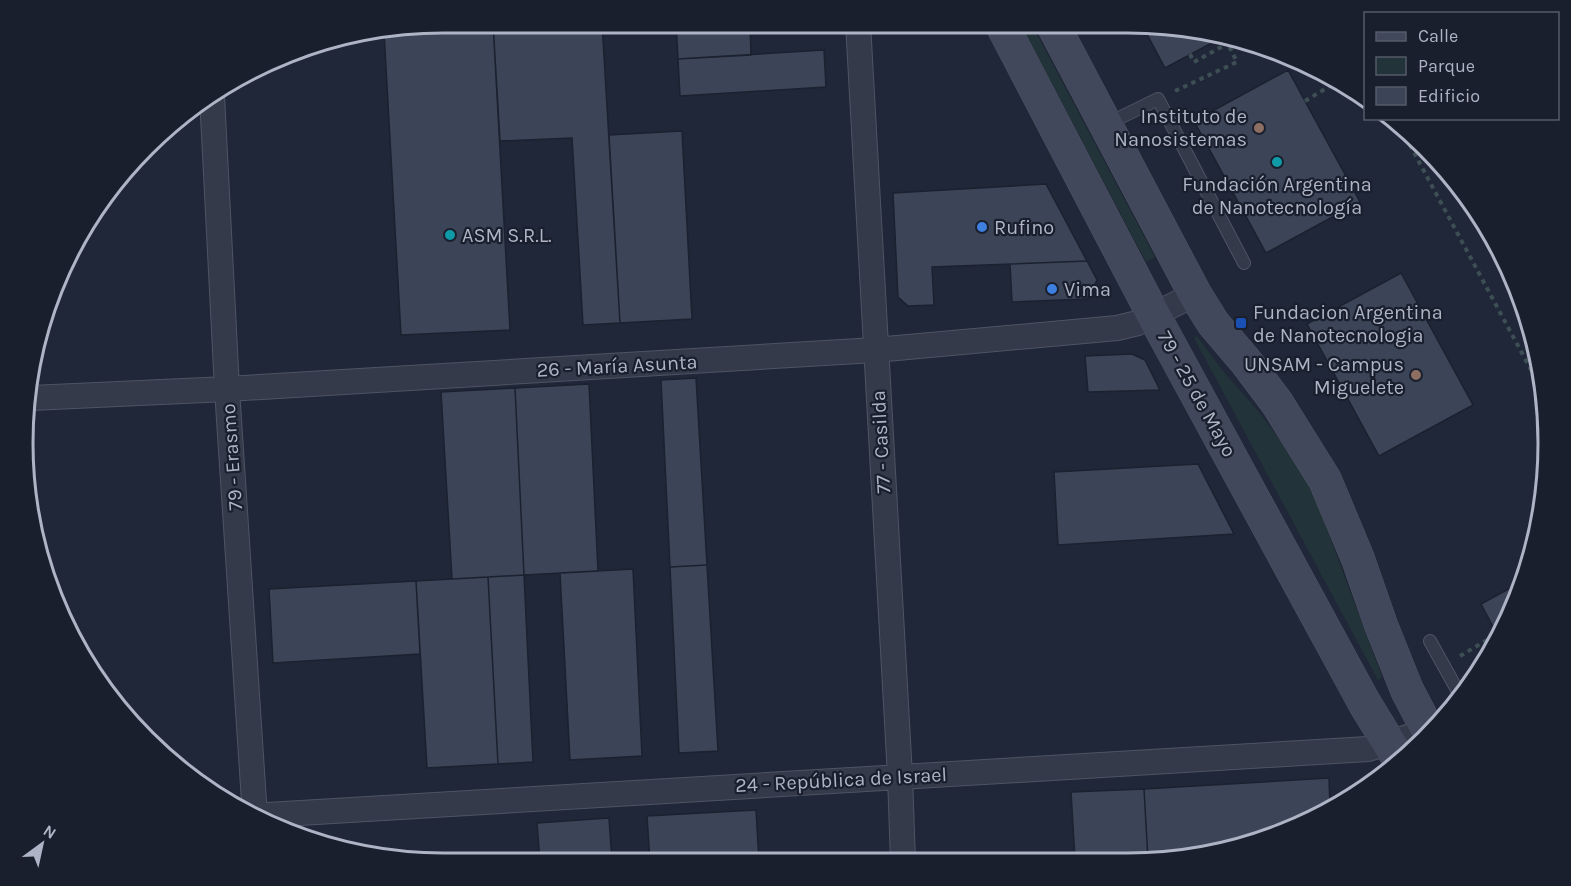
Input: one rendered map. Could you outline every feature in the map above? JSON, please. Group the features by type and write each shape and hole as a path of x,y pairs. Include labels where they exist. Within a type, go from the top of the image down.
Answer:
{"main road":[{"name":"79 - 25 de Mayo","path":"1006,33 1154,316 1365,704 1395,752"},
{"path":"1057,33 1195,294 1213,323 1277,403 1325,480 1358,559 1407,690 1426,724"}],"street":[{"name":"77 - Casilda","path":"859,33 903,853"},
{"name":"79 - Erasmo","path":"212,104 227,389 253,806"},
{"name":"26 - María Asunta","path":"36,398 227,389 875,350 1117,328 1138,324 1195,294"},
{"name":"24 - República de Israel","path":"271,815 900,776 1368,750 1395,752"}],"lane":[{"path":"1106,125 1158,99 1244,263"},
{"path":"1430,641 1456,688"}],"path":[{"path":"1190,54 1194,62 1226,45"},
{"path":"1158,99 1238,62 1229,46"},
{"path":"1305,101 1330,86"},
{"path":"1411,146 1531,370"},
{"path":"1444,666 1487,640"}],"green space":[{"path":"1025,33 1036,33 1155,257 1146,262"},
{"path":"1197,336 1295,460 1316,500 1382,677 1378,680 1194,338"}],"building":[{"name":"ASM S.R.L.","path":"494,33 510,330 401,335 384,38 416,34"},
{"path":"494,33 603,33 620,323 583,325 572,138 500,141"},
{"path":"677,33 750,33 751,55 678,59"},
{"path":"1147,34 1213,42 1165,68"},
{"path":"824,50 826,87 680,96 678,59"},
{"name":"Fundación Argentina de Nanotecnología","path":"1288,70 1360,202 1266,253 1194,121"},
{"path":"682,131 692,319 620,323 609,135"},
{"name":"Rufino","path":"1046,184 1087,261 932,267 934,305 908,306 898,297 893,193"},
{"name":"Vima","path":"1087,261 1097,280 1087,299 1012,302 1010,264"},
{"path":"1401,273 1473,405 1379,456 1307,324"},
{"path":"1132,354 1145,360 1160,390 1088,392 1085,356"},
{"path":"696,378 707,565 670,567 661,380"},
{"path":"589,384 598,571 524,575 515,388"},
{"path":"515,388 524,575 452,579 441,392"},
{"path":"1198,464 1234,534 1058,545 1054,472"},
{"path":"707,565 718,751 679,753 670,567"},
{"path":"633,569 642,756 570,760 560,573"},
{"path":"524,575 533,762 498,764 488,577"},
{"path":"488,577 498,764 427,768 416,581"},
{"path":"416,581 420,654 273,663 269,589"},
{"path":"1512,587 1494,628 1481,604"},
{"path":"1329,778 1330,800 1285,822 1234,839 1182,849 1148,852 1144,789"},
{"path":"1144,789 1148,852 1075,853 1071,792"},
{"path":"756,810 759,853 649,853 647,816"},
{"path":"609,818 611,853 539,853 537,823"}],"place":[{"name":"Instituto de Nanosistemas","path":"1259,128"},
{"name":"Fundación Argentina de Nanotecnología","path":"1277,162"},
{"name":"Rufino","path":"982,227"},
{"name":"ASM S.R.L.","path":"450,235"},
{"name":"Vima","path":"1052,289"},
{"name":"Fundacion Argentina de Nanotecnologia","path":"1241,323"},
{"name":"UNSAM - Campus Miguelete","path":"1416,375"}]}
